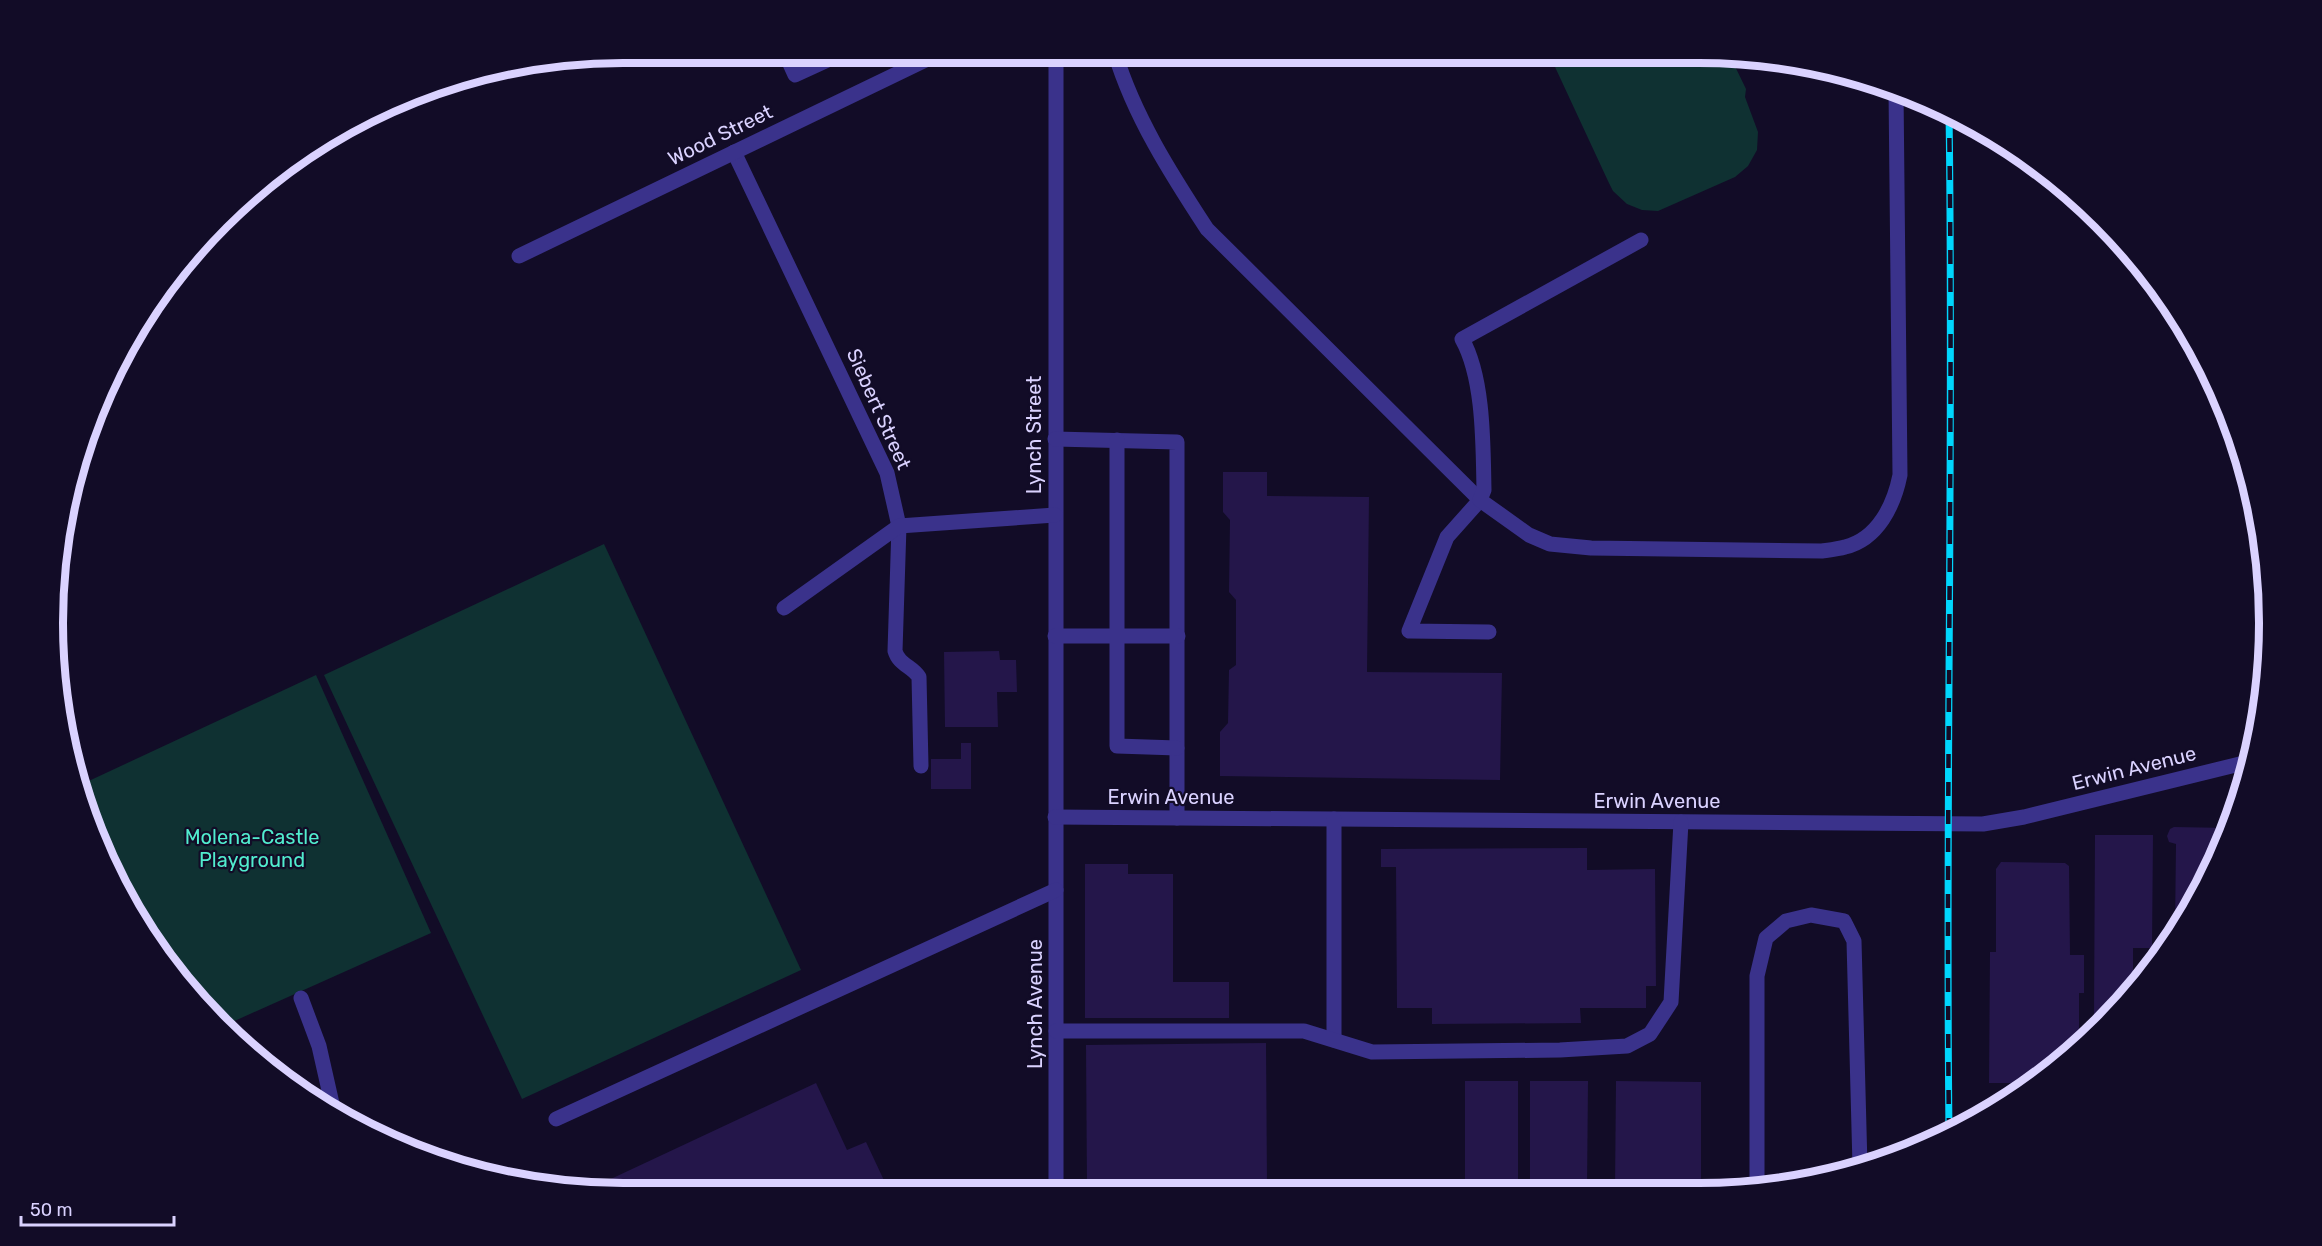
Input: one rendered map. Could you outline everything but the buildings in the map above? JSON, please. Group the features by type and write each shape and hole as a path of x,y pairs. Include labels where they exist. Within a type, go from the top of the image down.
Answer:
{"street":[{"path":"790,63 795,75 821,63"},
{"name":"Wood Street","path":"519,256 919,63"},
{"name":"Lynch Street","path":"1056,63 1056,817"},
{"path":"1119,63 1144,124 1175,180 1207,229 1480,500 1529,535 1550,544 1591,548 1822,551 1847,547 1874,532 1885,516 1897,491 1900,475 1896,100"},
{"name":"Siebert Street","path":"734,152 888,473 898,526 895,651 901,663 915,671 919,677 921,766"},
{"path":"1489,632 1409,631 1447,537 1480,500 1484,490 1481,421 1473,369 1468,349 1462,339 1641,240"},
{"path":"1055,439 1177,442 1177,818"},
{"path":"1117,440 1117,746 1178,748"},
{"path":"784,608 898,526 1055,515"},
{"path":"1055,636 1178,636"},
{"name":"Erwin Avenue","path":"1056,817 1983,824 2024,817 2241,764"},
{"name":"Lynch Avenue","path":"1056,817 1056,1183"},
{"path":"1334,819 1334,1040"},
{"path":"1056,1031 1304,1031 1372,1052 1560,1050 1627,1046 1650,1034 1671,1002 1681,822"},
{"path":"556,1119 1056,890"},
{"path":"1757,1180 1757,976 1766,938 1786,921 1810,915 1844,921 1854,940 1860,1159"},
{"path":"301,998 319,1046 331,1101"}],"green space":[{"path":"1553,63 1734,64 1746,89 1745,97 1758,132 1757,150 1748,166 1735,177 1658,211 1642,210 1627,204 1613,191"},
{"path":"604,544 801,970 522,1099 324,675"},
{"name":"Molena-Castle Playground","path":"316,675 431,933 231,1023 179,964 138,903 106,837 86,782"}],"railway":[{"path":"1949,122 1951,366 1949,1124"}]}
